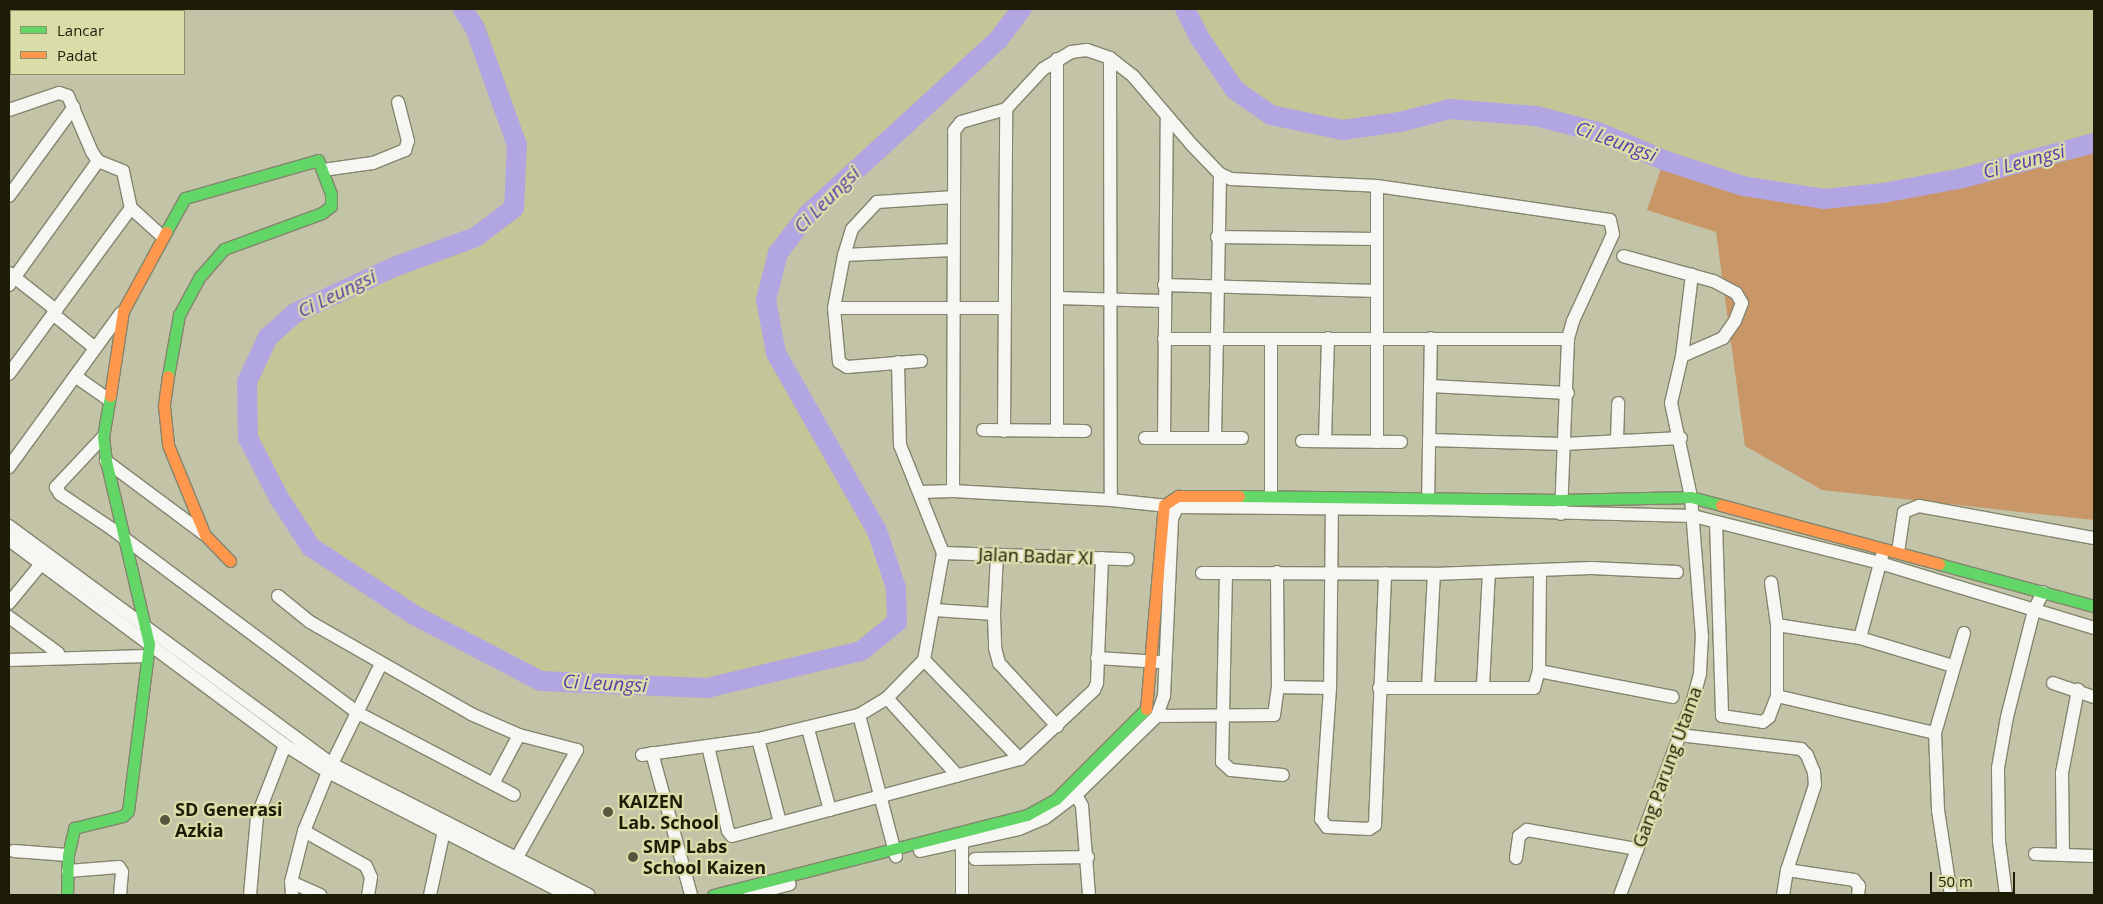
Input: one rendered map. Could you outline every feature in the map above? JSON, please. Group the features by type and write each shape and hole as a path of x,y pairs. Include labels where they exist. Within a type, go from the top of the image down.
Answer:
{"street":[{"path":"953,491 953,137 956,126 1006,109 1043,68 1057,59 1087,50 1110,58 1132,76 1168,119 1220,174 1241,180 1377,186 1610,220 1613,234 1573,320 1568,339 1568,393 1563,444 1561,514"},
{"path":"1110,58 1111,500"},
{"path":"1057,59 1057,431"},
{"path":"9,110 59,93 68,96 98,161 123,171 131,208 163,236"},
{"path":"323,170 373,163 405,150 408,141 398,102"},
{"path":"9,196 74,108"},
{"path":"1004,431 1006,109"},
{"path":"1164,438 1164,285 1168,119"},
{"path":"11,459 76,376 123,311 183,200 189,196 310,160 318,160 331,194 331,206 327,211 224,249 212,260 179,315 172,341 164,420 173,461 205,535"},
{"path":"95,348 55,312 11,278 98,161"},
{"path":"1215,438 1217,237 1220,174"},
{"path":"1377,186 1377,442"},
{"path":"921,361 843,366 836,355 834,308 844,254 852,230 877,202 954,197"},
{"path":"9,374 131,208"},
{"path":"1217,237 1376,239"},
{"path":"844,254 954,250"},
{"path":"1623,256 1692,275 1736,293 1742,303 1735,321 1723,338 1682,356"},
{"name":"Gang Parung Utama","path":"1620,895 1700,673 1702,637 1693,516 1681,438 1672,403 1682,356 1692,275"},
{"path":"1164,285 1377,291"},
{"path":"1057,298 1164,301"},
{"path":"834,308 953,310 1004,308"},
{"path":"67,895 68,855 74,828 124,816 128,811 148,650 147,625 123,538 106,461 103,437 123,311"},
{"path":"1164,339 1271,340 1377,337 1568,339"},
{"path":"1325,440 1328,338"},
{"path":"1428,502 1431,338"},
{"path":"1271,340 1271,496"},
{"path":"691,895 647,754 758,739 808,729 859,715 887,698 924,660 943,553 921,492 905,463 900,446 898,362"},
{"path":"76,376 109,400"},
{"path":"1430,386 1568,393"},
{"path":"1617,439 1618,403"},
{"path":"983,430 1085,431"},
{"path":"103,437 56,489 358,713 494,782 514,795"},
{"path":"1145,438 1242,438"},
{"path":"1429,440 1563,444 1617,439 1681,438"},
{"path":"1302,441 1401,442"},
{"path":"106,461 205,535 230,560"},
{"path":"921,492 953,491 1111,500 1171,506 1691,497 2094,606"},
{"path":"714,895 729,893 962,836 1031,825 1060,810 1074,790 1143,714 1152,693 1152,661 1171,506 1178,496 1271,496 1332,502"},
{"path":"1332,502 1329,572 1330,688 1321,822 1327,827 1369,829 1376,821 1379,688 1385,574"},
{"path":"1428,502 1561,514 1693,516 1880,563 2094,628"},
{"path":"1074,790 1157,716 1164,696 1171,506"},
{"path":"1898,552 1904,512 1918,506 2094,538"},
{"path":"1716,522 1722,716 1764,722 1769,718 1777,696 1778,624 1771,582"},
{"path":"9,526 147,625 330,768"},
{"path":"9,540 148,650 285,744 567,895"},
{"path":"1860,638 1885,548"},
{"name":"Jalan Badar XI","path":"943,553 1128,559"},
{"path":"997,555 994,614 995,648 999,664 1057,726"},
{"path":"708,746 729,834 732,836 780,822 881,798 1020,759 1094,690 1102,558"},
{"path":"9,602 41,564"},
{"path":"1202,573 1329,572 1434,574 1591,568 1677,572"},
{"path":"1379,688 1483,686 1534,688 1539,671 1540,570"},
{"path":"1157,716 1272,716 1278,687 1277,572"},
{"path":"1483,686 1489,572"},
{"path":"1226,573 1222,717 1224,766 1231,770 1283,775"},
{"path":"1428,687 1434,574"},
{"path":"2006,895 1999,841 1998,768 2007,717 2034,610 2042,592"},
{"path":"278,596 310,622 471,714 519,735 577,750 516,859"},
{"path":"934,610 994,614"},
{"path":"9,617 58,653"},
{"path":"1778,624 1860,638 1953,666"},
{"path":"1951,895 1938,810 1935,733 1964,633"},
{"path":"9,660 148,650"},
{"path":"1097,658 1165,662"},
{"path":"924,660 1020,759"},
{"path":"320,895 292,889 304,831 330,768 381,664"},
{"path":"1539,671 1673,697"},
{"path":"2054,683 2094,697"},
{"path":"1278,687 1330,688"},
{"path":"2062,856 2062,773 2078,690"},
{"path":"1777,696 1935,733"},
{"path":"887,698 958,776"},
{"path":"859,715 895,852"},
{"path":"808,729 830,810"},
{"path":"494,782 519,735"},
{"path":"1679,735 1801,748 1807,755 1814,772 1815,785 1787,870 1783,895"},
{"path":"758,739 780,822"},
{"path":"250,895 257,817 285,744"},
{"path":"1074,790 1088,857 1089,895"},
{"path":"444,828 516,859 589,895"},
{"path":"430,895 444,828"},
{"path":"1516,858 1519,836 1527,830 1637,849"},
{"path":"304,831 366,866 371,877 368,895"},
{"path":"962,836 962,895"},
{"path":"14,851 68,855"},
{"path":"749,895 895,852"},
{"path":"2035,854 2094,856"},
{"path":"975,859 1088,857"},
{"path":"68,871 119,866 120,895"},
{"path":"1787,870 1854,880 1858,886 1858,895"}],"shaded area":[{"path":"463,9 1021,9 998,40 808,214 778,253 766,300 776,354 875,528 896,588 897,622 861,651 707,688 541,681 417,616 311,547 248,438 247,382 268,337 295,313 393,267 476,237 514,208 517,145 475,28"},
{"path":"1185,9 2094,9 2094,143 1963,178 1883,193 1824,199 1743,186 1664,160 1600,133 1536,116 1450,109 1400,122 1342,130 1271,115 1235,90"},
{"path":"2094,143 2094,520 1822,490 1745,446 1716,232 1647,210 1664,160 1743,186 1824,198 1901,189 2003,169"}],"waterway":[{"name":"Ci Leungsi","path":"463,9 475,28 517,145 514,208 476,237 394,267 295,313 268,337 247,382 248,438 279,498 311,547 414,615 541,681 707,688 861,651 897,622 896,588 877,531 776,353 766,300 778,253 808,214 998,40 1021,9"},
{"name":"Ci Leungsi","path":"1185,9 1201,40 1235,90 1271,115 1342,130 1400,122 1450,109 1536,116 1598,132 1666,161 1743,186 1824,199 1883,193 1963,178 2094,143"}],"traffic: fast":[{"path":"166,232 185,198 318,160 331,194 331,206 322,213 224,249 199,278 179,315 168,376"},
{"path":"67,895 68,855 74,828 123,816 128,811 149,644 106,461 103,437 110,396"},
{"path":"1239,496 1561,500 1691,497 1721,505"},
{"path":"1939,564 2094,606"},
{"path":"713,895 1027,815 1056,799 1146,709"}],"traffic: slow":[{"path":"110,396 123,311 166,232"},
{"path":"168,376 164,406 168,445 205,535 230,561"},
{"path":"1146,709 1164,505 1178,496 1239,496"},
{"path":"1721,505 1939,564"}],"place":[{"name":"KAIZEN Lab. School","path":"608,812"},
{"name":"SD Generasi Azkia","path":"165,820"},
{"name":"SMP Labs School Kaizen","path":"633,857"}]}
